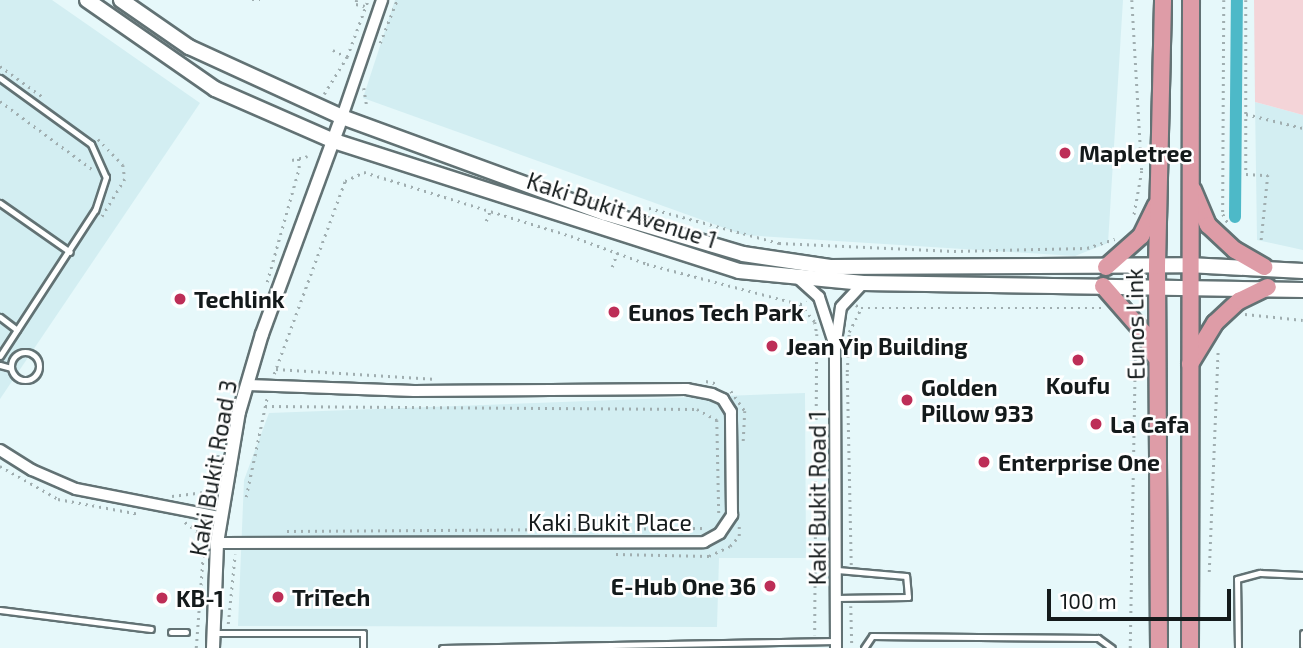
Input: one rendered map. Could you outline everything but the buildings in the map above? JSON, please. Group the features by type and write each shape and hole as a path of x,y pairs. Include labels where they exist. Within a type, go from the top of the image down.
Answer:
{"highway":[{"name":"Eunos Link","path":"1159,648 1157,266 1163,0"},
{"path":"1190,648 1188,265 1191,0"},
{"path":"1190,185 1208,225 1235,250 1264,267"},
{"path":"1106,267 1141,236 1159,200"},
{"path":"1103,286 1145,334 1158,365"},
{"path":"1189,366 1215,323 1239,301 1268,287"}],"main road":[{"name":"Kaki Bukit Avenue 1","path":"87,0 215,89 334,141 675,254 739,271 799,279 863,283 1158,287 1189,285 1303,290"},
{"name":"Kaki Bukit Avenue 1","path":"121,0 189,47 342,117 680,238 777,261 830,267 1188,265 1303,271"}],"street":[{"path":"342,117 382,0"},
{"name":"Kaki Bukit Road 3","path":"213,648 220,517 248,385 262,334 342,117"},
{"path":"799,279 819,297"},
{"path":"845,300 863,283"},
{"name":"Kaki Bukit Road 1","path":"819,297 835,348"},
{"name":"Kaki Bukit Road 1","path":"836,645 835,348 845,300"},
{"name":"Kaki Bukit Place","path":"217,550 704,542 720,533 732,515 731,412 723,400 712,394 687,389 248,385"},
{"path":"0,450 32,470 76,488 220,517"}],"lane":[{"path":"0,78 91,144 102,163 105,190 70,252 0,356"},
{"path":"0,203 70,252"},
{"path":"0,317 17,330"},
{"path":"0,365 11,369 21,379 35,376 39,369 35,355 21,352 8,344"},
{"path":"11,369 21,352"},
{"path":"836,570 906,576 908,597 836,598"},
{"path":"1238,648 1237,579 1260,573 1303,575"},
{"path":"0,610 151,629"},
{"path":"171,632 186,632"},
{"path":"213,634 363,633 363,648"},
{"path":"1303,634 1303,646"},
{"path":"863,648 872,636 1098,638 1112,648"},
{"path":"796,648 797,639"},
{"path":"442,648 797,639 836,645"}],"path":[{"path":"252,0 260,0"},
{"path":"357,0 356,4 365,6"},
{"path":"320,95 329,91 347,57 368,0"},
{"path":"377,53 397,0"},
{"path":"1132,0 1142,171 1133,220"},
{"path":"1224,0 1223,214 1232,231"},
{"path":"1245,0 1246,174 1268,174 1261,244"},
{"path":"333,50 347,57"},
{"path":"0,66 48,101"},
{"path":"367,107 363,97 368,76"},
{"path":"0,101 95,172"},
{"path":"1246,114 1303,128"},
{"path":"89,132 110,147 123,165 125,179 96,226"},
{"path":"292,160 308,156"},
{"path":"349,168 353,174"},
{"path":"246,497 270,387 345,181 353,174 364,172 617,253 800,304 819,297"},
{"path":"649,208 779,243 1023,250 1087,248 1126,233"},
{"path":"486,221 490,211"},
{"path":"612,267 617,253"},
{"path":"845,300 861,309 1107,309"},
{"path":"800,304 814,322 817,334 815,640"},
{"path":"851,570 847,372 849,332 861,309"},
{"path":"1239,313 1303,320"},
{"path":"1209,572 1218,338"},
{"path":"1130,648 1135,342"},
{"path":"276,369 436,379"},
{"path":"699,381 713,381 736,394 745,411 743,452"},
{"path":"265,406 697,409 718,420 719,520"},
{"path":"167,496 211,491"},
{"path":"612,554 709,556 739,536 739,522"},
{"path":"279,531 710,528"},
{"path":"196,648 203,555 217,550 248,554"},
{"path":"227,632 234,554"},
{"path":"851,599 852,648"}],"shaded area":[{"path":"0,0 52,0 200,103 0,399"},
{"path":"395,0 1123,0 1108,243 1075,256 744,235 363,98"},
{"path":"1254,0 1303,0 1303,115 1255,102"},
{"path":"1255,102 1303,115 1303,250 1257,240"},
{"path":"805,393 806,558 719,558 717,627 238,626 244,480 269,413"}],"waterway":[{"path":"1235,217 1237,0"}],"place":[{"name":"Mapletree","path":"1065,153"},
{"name":"Techlink","path":"180,299"},
{"name":"Eunos Tech Park","path":"614,312"},
{"name":"Jean Yip Building","path":"772,346"},
{"name":"Koufu","path":"1078,360"},
{"name":"Golden Pillow 933","path":"907,400"},
{"name":"La Cafa","path":"1096,424"},
{"name":"Enterprise One","path":"984,462"},
{"name":"E-Hub One 36","path":"770,586"},
{"name":"TriTech","path":"278,597"},
{"name":"KB-1","path":"162,598"}]}
